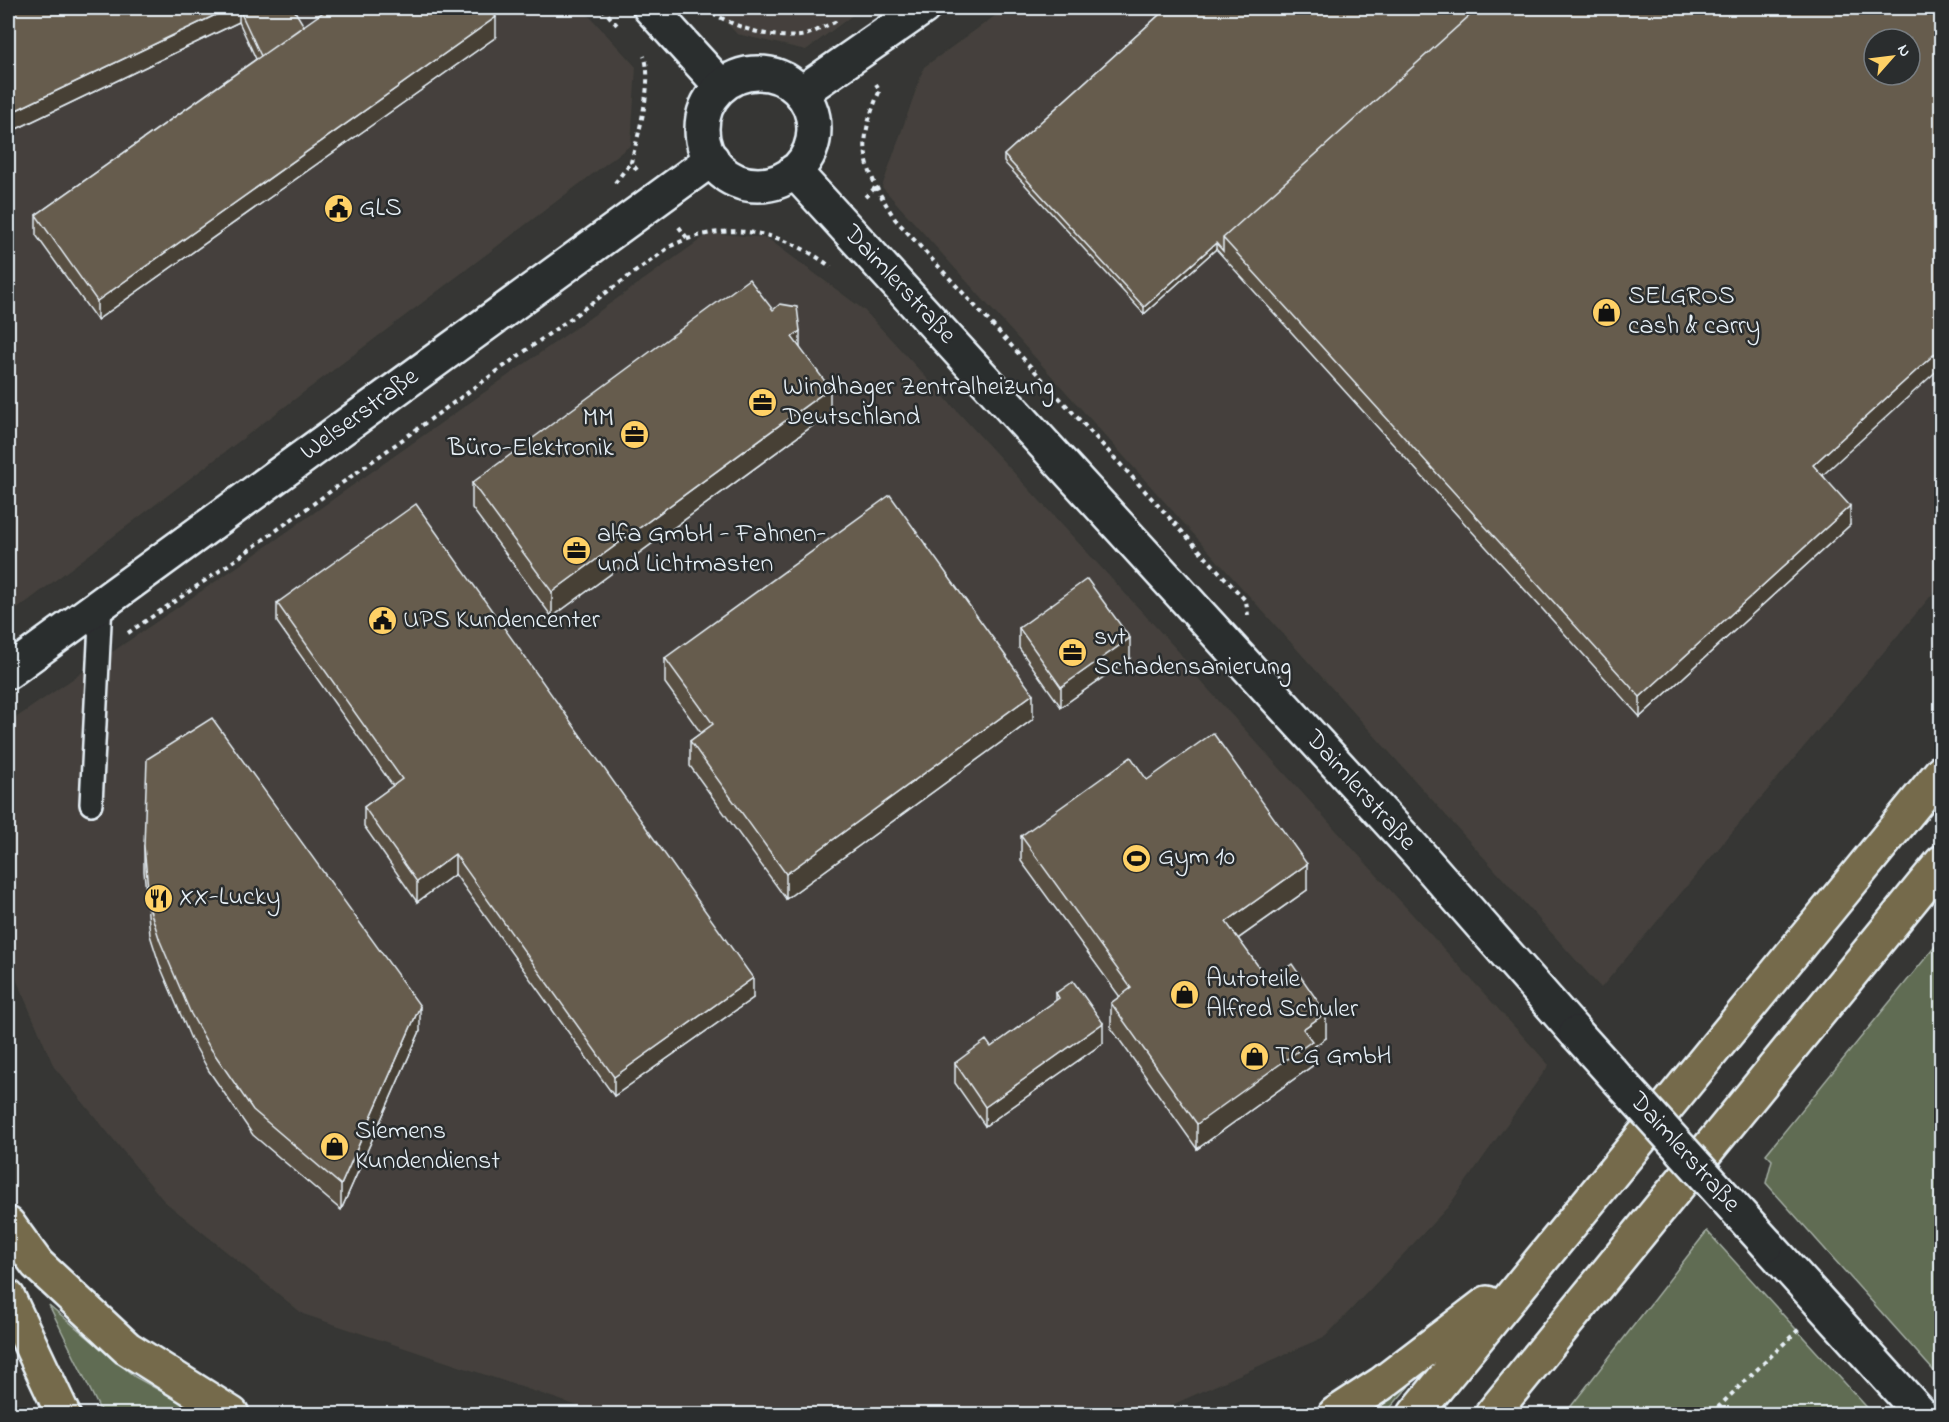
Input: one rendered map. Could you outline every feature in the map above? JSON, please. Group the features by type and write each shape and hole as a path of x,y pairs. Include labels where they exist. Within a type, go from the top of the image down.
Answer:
{"highway":[{"path":"1414,1414 1941,771"},
{"path":"1492,1414 1941,862"},
{"path":"8,1224 37,1264 127,1348 232,1414"},
{"path":"1335,1414 1381,1384 1476,1312 1543,1256"},
{"path":"8,1297 63,1414"},
{"path":"1519,1414 1578,1308"}],"street":[{"path":"650,8 721,86"},
{"path":"802,92 923,8"},
{"path":"747,74 767,74 785,80 802,92 813,124 812,141 806,158 794,171 779,180 748,184 729,177 712,159 706,148 702,129 705,110 721,86 747,74"},
{"name":"Welserstraße","path":"8,672 712,159"},
{"name":"Daimlerstraße","path":"794,171 1418,854 1576,1033 1921,1414"}],"lane":[{"path":"91,804 102,603"},
{"path":"75,768 94,754"}],"path":[{"path":"705,8 724,21 764,34 801,36 835,22 856,54"},
{"path":"640,51 645,58 646,88 643,122 631,162 657,198"},
{"path":"876,188 864,147 867,120 880,90"},
{"path":"99,652 231,563 671,246 687,238 720,231 751,231 788,241 805,250"},
{"path":"1711,1414 1805,1323"}],"shaded area":[{"path":"8,8 582,8 636,67 631,145 8,616"},
{"path":"712,8 862,8 806,50 737,34"},
{"path":"1006,8 1941,8 1941,584 1601,988 882,187 924,67"},
{"path":"710,233 767,238 864,310 1179,652 1198,678 1549,1065 1448,1207 1326,1336 1152,1414 602,1414 303,1314 164,1201 54,1067 8,960 8,723 247,560"}],"green space":[{"path":"1941,939 1941,1379 1766,1183 1772,1160 1766,1154"},
{"path":"1707,1231 1873,1414 1565,1414"},
{"path":"49,1305 135,1377 202,1414 102,1414"},
{"path":"1409,1386 1385,1414 1359,1414"}],"building":[{"path":"8,8 230,8 8,114"},
{"path":"293,8 304,26 261,56 239,9"},
{"path":"329,8 489,8 496,17 97,301 36,215"},
{"path":"1167,8 1478,8 1223,238 1223,251 1216,243 1144,307 1004,155"},
{"name":"SELGROS cash & carry","path":"1478,8 1941,8 1941,348 1813,465 1850,506 1640,697 1223,238"},
{"path":"749,279 773,310 780,304 797,307 800,331 792,337 830,388 552,592 472,483"},
{"path":"890,495 1033,694 786,874 690,741 713,724 665,658"},
{"path":"416,504 753,978 614,1077 455,854 417,882 364,807 402,779 277,603"},
{"path":"1087,579 1130,638 1061,687 1019,628"},
{"path":"212,718 420,1006 341,1185 253,1110 209,1046 191,1014 160,941 150,910 144,846 147,759"},
{"path":"1213,733 1307,864 1226,922 1269,981 1292,964 1326,1013 1303,1029 1312,1041 1197,1124 1111,1003 1131,988 1021,836 1131,757 1147,780"},
{"path":"1073,981 1103,1023 985,1107 955,1063 986,1040 991,1047 1059,998 1056,993"}],"place":[{"name":"GLS","path":"338,209"},
{"name":"SELGROS cash & carry","path":"1607,312"},
{"name":"Windhager Zentralheizung Deutschland","path":"762,403"},
{"name":"MM Büro-Elektronik","path":"635,434"},
{"name":"alfa GmbH - Fahnen- und Lichtmasten","path":"576,550"},
{"name":"UPS Kundencenter","path":"382,621"},
{"name":"svt Schadensanierung","path":"1073,653"},
{"name":"Gym 10","path":"1137,858"},
{"name":"XX-Lucky","path":"158,898"},
{"name":"Autoteile Alfred Schuler","path":"1185,995"},
{"name":"TCG GmbH","path":"1254,1057"},
{"name":"Siemens Kundendienst","path":"334,1147"}]}
